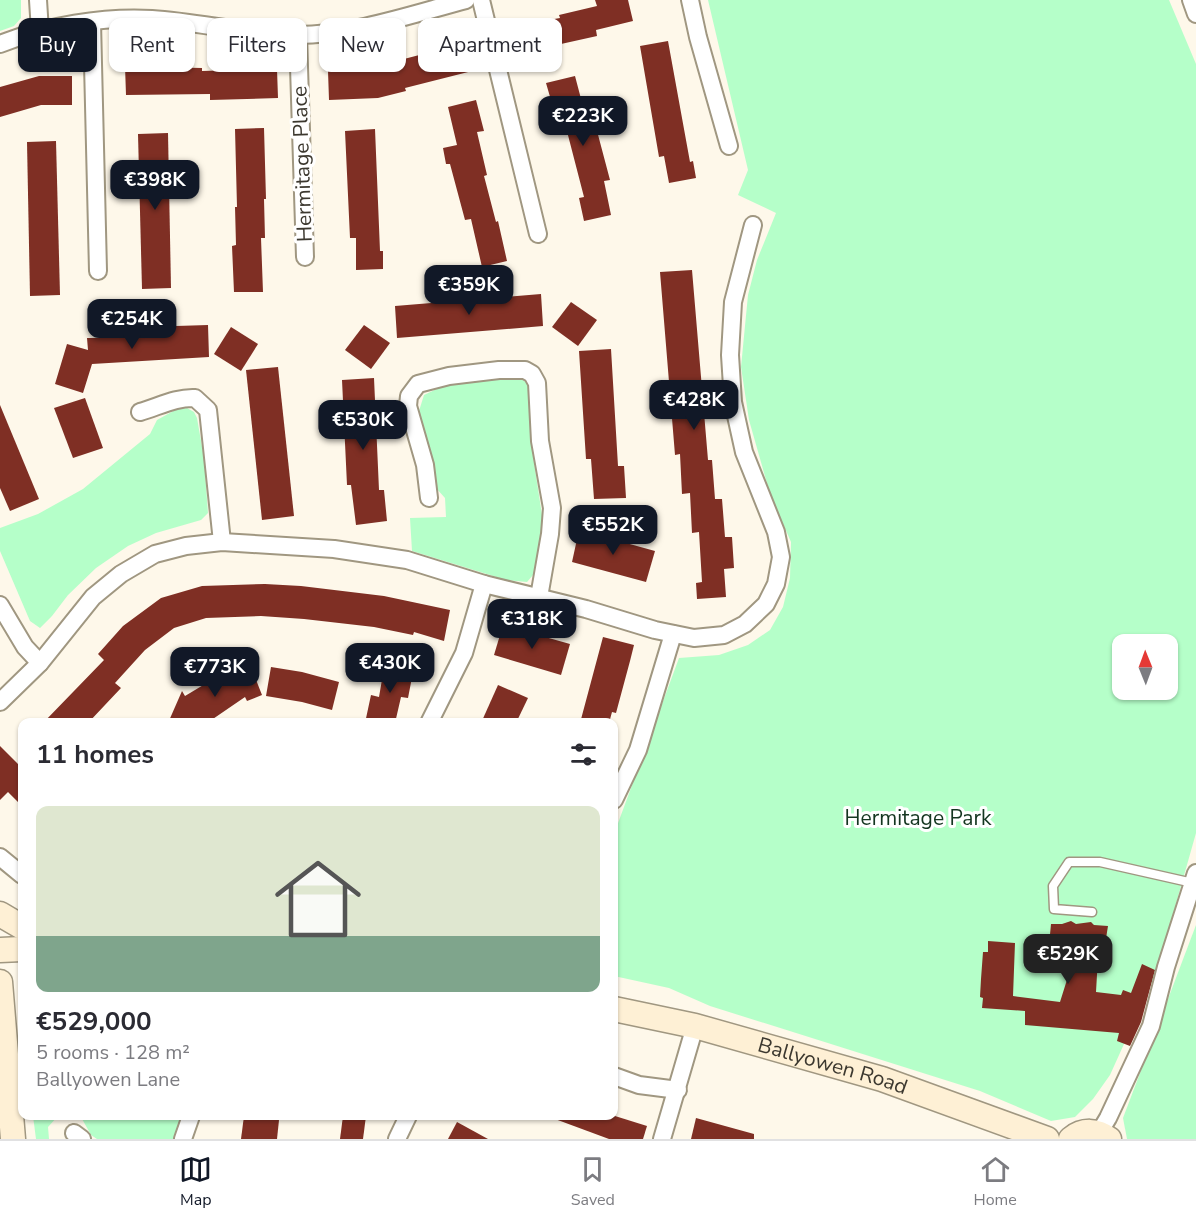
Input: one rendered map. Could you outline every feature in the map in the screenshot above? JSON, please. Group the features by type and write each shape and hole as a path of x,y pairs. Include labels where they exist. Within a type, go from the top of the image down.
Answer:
{"street":[{"path":"38,0 39,18"},
{"path":"307,34 353,28 466,0"},
{"path":"481,0 538,234"},
{"path":"690,0 698,37 729,146"},
{"path":"1191,0 1196,14"},
{"path":"97,21 116,19 152,20 207,27"},
{"path":"0,44 18,38"},
{"path":"93,72 98,271"},
{"name":"Hermitage Place","path":"299,72 305,257"},
{"path":"0,702 40,663 93,597 121,574 155,554 186,546 222,542 334,549 407,560 484,584 694,638 724,635 745,624 766,604 776,584 781,557 776,532 744,452 733,402 730,355 733,302 753,225"},
{"path":"429,498 425,465 408,406 409,396 418,384 449,376 499,370 525,370 532,374 537,383 540,441 552,508 539,597"},
{"path":"140,412 182,397 195,398 208,410 222,542"},
{"path":"432,718 464,653 484,584"},
{"path":"0,605 25,647 40,663"},
{"path":"618,792 638,750 673,634"},
{"path":"0,857 18,872"},
{"path":"1071,1139 1083,1132 1103,1136 1108,1118 1151,1026 1166,968 1195,878"},
{"path":"0,914 18,925"},
{"path":"0,950 18,949"},
{"path":"0,982 13,1139"},
{"name":"Ballyowen Road","path":"618,1010 695,1026 882,1079 1047,1139"},
{"path":"662,1139 695,1026"},
{"path":"618,1077 639,1085 678,1090"},
{"path":"183,1139 190,1120"},
{"path":"397,1139 406,1120"}],"lane":[{"path":"1092,912 1054,909 1053,886 1069,862 1100,862 1195,878"}],"green space":[{"path":"0,0 21,0 21,18 18,18 14,26 0,31"},
{"name":"Hermitage Park","path":"708,0 1169,0 1196,64 1196,833 1157,971 1110,1075 1093,1099 1075,1117 1051,1121 980,1091 710,1006 669,988 618,977 618,823 679,658 719,655 748,645 770,630 783,607 790,578 791,542 770,494 749,420 741,367 748,295 757,260 776,213 738,195 748,170"},
{"path":"499,379 521,379 529,384 531,443 542,515 539,568 527,582 506,580 412,551 410,518 446,517 445,498 436,488 419,411 424,395 443,386"},
{"path":"187,408 194,412 197,418 204,458 208,513 201,520 156,533 128,546 96,568 68,595 40,628 30,621 0,551 0,528 38,514 83,489 150,434 157,420 177,409"},
{"path":"1196,925 1196,1139 1127,1139 1123,1118"},
{"path":"34,1120 54,1120 48,1127 49,1139 36,1139"},
{"path":"83,1120 182,1120 174,1139 97,1139 91,1135"}],"building":[{"path":"595,0 628,0 633,21 596,30 597,36 562,44 562,18 559,15 597,6"},
{"path":"668,41 690,162 693,161 696,178 669,183 664,156 659,157 640,46"},
{"path":"418,55 418,72 468,72 405,88 406,91 378,98 329,100 328,72 406,72 406,58"},
{"path":"195,68 202,68 202,71 207,72 277,72 278,98 210,100 210,94 126,95 125,72 195,72"},
{"path":"39,76 72,76 72,105 41,105 0,117 0,87"},
{"path":"575,76 585,114 592,112 610,180 604,181 611,215 584,221 579,198 584,197 562,112 555,114 546,83"},
{"path":"476,100 484,131 477,132 487,175 484,176 507,261 482,267 471,219 465,220 450,164 446,164 443,148 457,145 448,107"},
{"path":"264,128 266,199 264,199 265,238 261,238 263,292 234,292 232,246 236,245 235,207 237,207 235,129"},
{"path":"375,129 380,251 383,251 383,269 356,270 356,238 350,238 345,131"},
{"path":"168,133 171,288 142,289 138,134"},
{"path":"56,141 60,295 30,296 27,142"},
{"path":"692,270 708,460 712,460 715,499 722,499 725,537 732,537 734,568 724,569 726,597 697,599 696,583 702,582 699,532 692,533 690,493 682,494 680,454 675,455 660,272"},
{"path":"541,294 543,326 397,338 395,306"},
{"path":"571,302 597,320 578,346 552,327"},
{"path":"208,325 209,357 92,364 83,393 55,384 67,344 88,350 87,338 99,338 98,331"},
{"path":"364,325 390,343 371,369 345,350"},
{"path":"231,327 258,344 241,371 214,354"},
{"path":"611,349 618,466 624,466 626,498 594,499 591,459 586,459 579,351"},
{"path":"278,367 294,516 262,520 246,370"},
{"path":"374,378 379,490 384,490 387,521 356,525 351,485 347,485 342,380"},
{"path":"85,398 103,448 73,458 54,408"},
{"path":"0,405 39,499 10,511 0,488"},
{"path":"579,530 655,551 646,582 572,562"},
{"path":"265,584 301,586 384,596 450,610 444,641 414,632 413,635 374,627 304,619 261,616 206,618 174,628 145,650 115,683 121,688 93,718 48,718 104,660 98,654 123,626 161,598 202,586"},
{"path":"503,625 570,644 561,675 494,655"},
{"path":"603,637 634,645 616,713 612,712 610,718 581,718"},
{"path":"385,662 414,667 408,698 401,697 396,718 366,718 371,695 379,697"},
{"path":"251,667 262,695 247,701 245,697 214,718 170,718 182,691 185,696 210,681 212,683"},
{"path":"271,667 339,682 332,710 266,696"},
{"path":"498,685 528,698 518,718 483,718"},
{"path":"0,746 18,764 18,802 8,792 0,800"},
{"path":"1071,921 1076,924 1091,922 1094,925 1108,926 1103,957 1098,957 1096,992 1121,995 1123,990 1131,993 1142,964 1155,970 1141,1022 1130,1046 1117,1041 1119,1033 1025,1025 1025,1011 982,1008 983,998 980,997 983,952 988,952 988,941 1015,943 1013,996 1060,1002 1071,967 1052,968 1052,956 1048,956 1051,924"},
{"path":"618,1117 647,1126 643,1139 609,1139 558,1120 618,1120"},
{"path":"696,1118 754,1134 754,1139 691,1139"},
{"path":"243,1120 279,1120 277,1139 241,1139"},
{"path":"342,1120 365,1120 363,1139 340,1139"},
{"path":"457,1122 488,1139 448,1139"}]}
